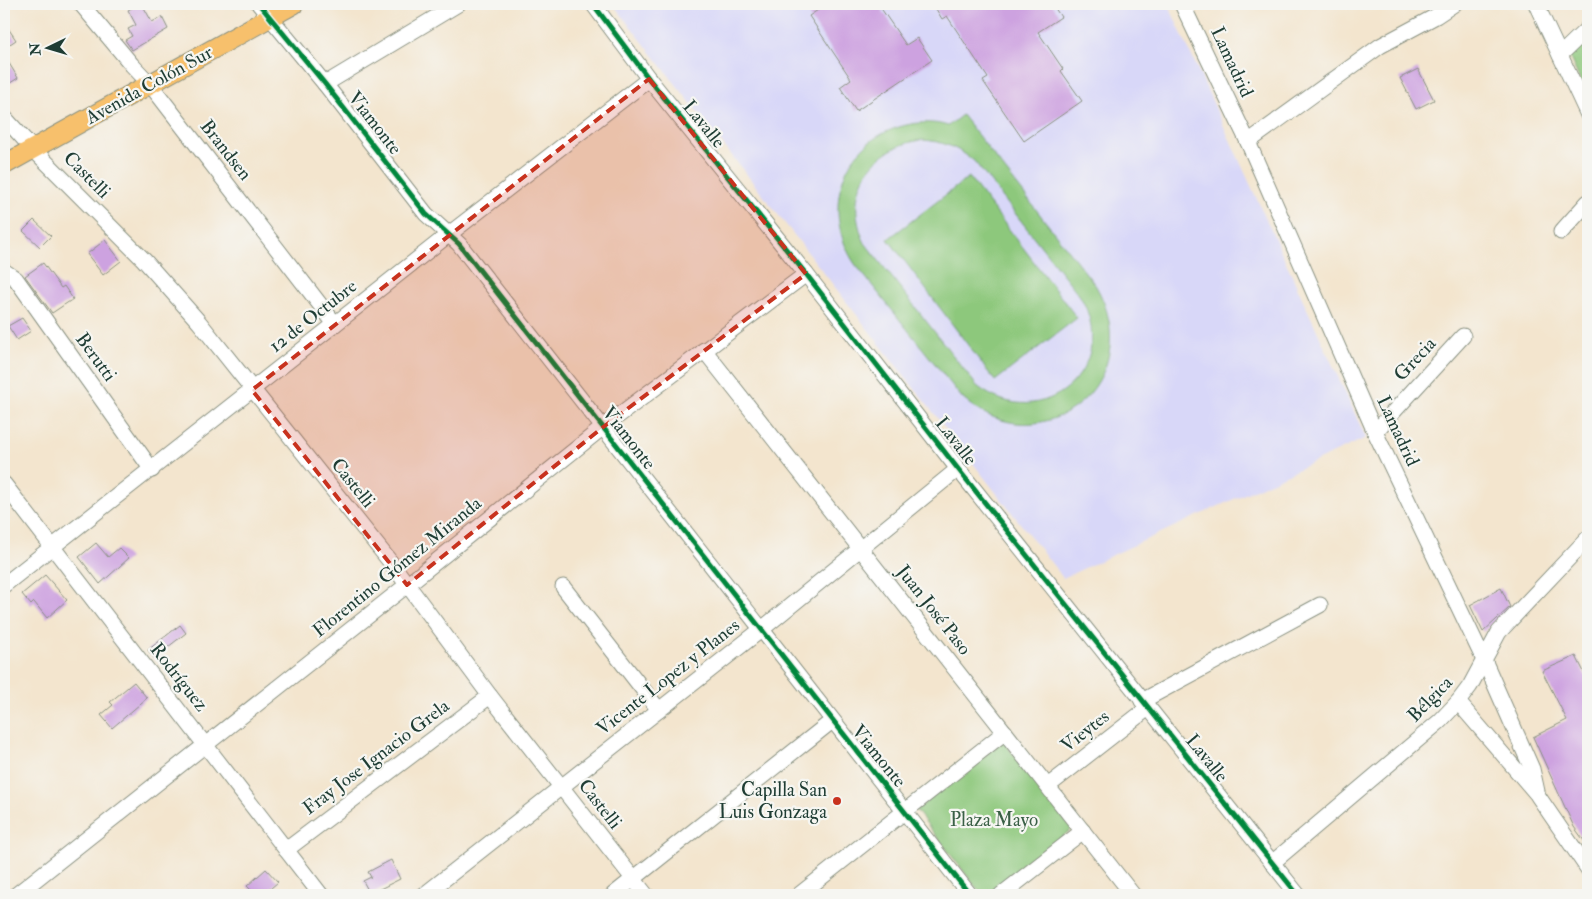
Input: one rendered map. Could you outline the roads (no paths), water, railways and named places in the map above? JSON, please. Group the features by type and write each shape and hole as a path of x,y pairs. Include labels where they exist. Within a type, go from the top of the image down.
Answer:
{"main road":[{"name":"Avenida Colón Sur","path":"4,165 150,84 264,10 294,4"}],"street":[{"name":"Brandsen","path":"81,4 150,84 336,324"},
{"path":"325,84 458,4"},
{"name":"Lavalle","path":"593,4 649,80 806,274 958,469 1298,895"},
{"name":"Lamadrid","path":"1182,4 1248,142 1375,432 1484,660 1532,770 1538,796 1588,869"},
{"path":"1248,142 1380,46 1436,16 1454,4"},
{"path":"1536,4 1588,114"},
{"name":"Viamonte","path":"264,10 325,84 426,214 459,244 970,895"},
{"path":"1560,55 1588,28"},
{"name":"12 de Octubre","path":"4,585 448,235 649,80"},
{"name":"Castelli","path":"4,117 33,149 144,260 199,322 407,585 490,696 646,895"},
{"path":"1561,232 1588,202"},
{"name":"Berutti","path":"4,271 16,279 152,470"},
{"name":"Florentino Gómez Miranda","path":"16,895 602,428 806,274"},
{"name":"Grecia","path":"1375,432 1463,336"},
{"name":"Juan José Paso","path":"704,350 1133,895"},
{"name":"Vicente Lopez y Planes","path":"424,895 762,629 958,469"},
{"name":"Rodríguez","path":"4,484 322,895"},
{"name":"Bélgica","path":"1272,863 1440,721 1458,702 1499,632 1588,538"},
{"path":"563,588 659,710"},
{"name":"Vieytes","path":"1048,786 1145,704 1320,605"},
{"name":"Fray Jose Ignacio Grela","path":"286,850 490,696"},
{"path":"1458,702 1538,796"},
{"path":"613,895 832,721"},
{"path":"799,895 1005,732"},
{"path":"1001,895 1083,831"}],"place":[{"name":"Capilla San Luis Gonzaga","path":"837,801"}],"park label":[{"name":"Plaza Mayo","path":"994,820"}]}
